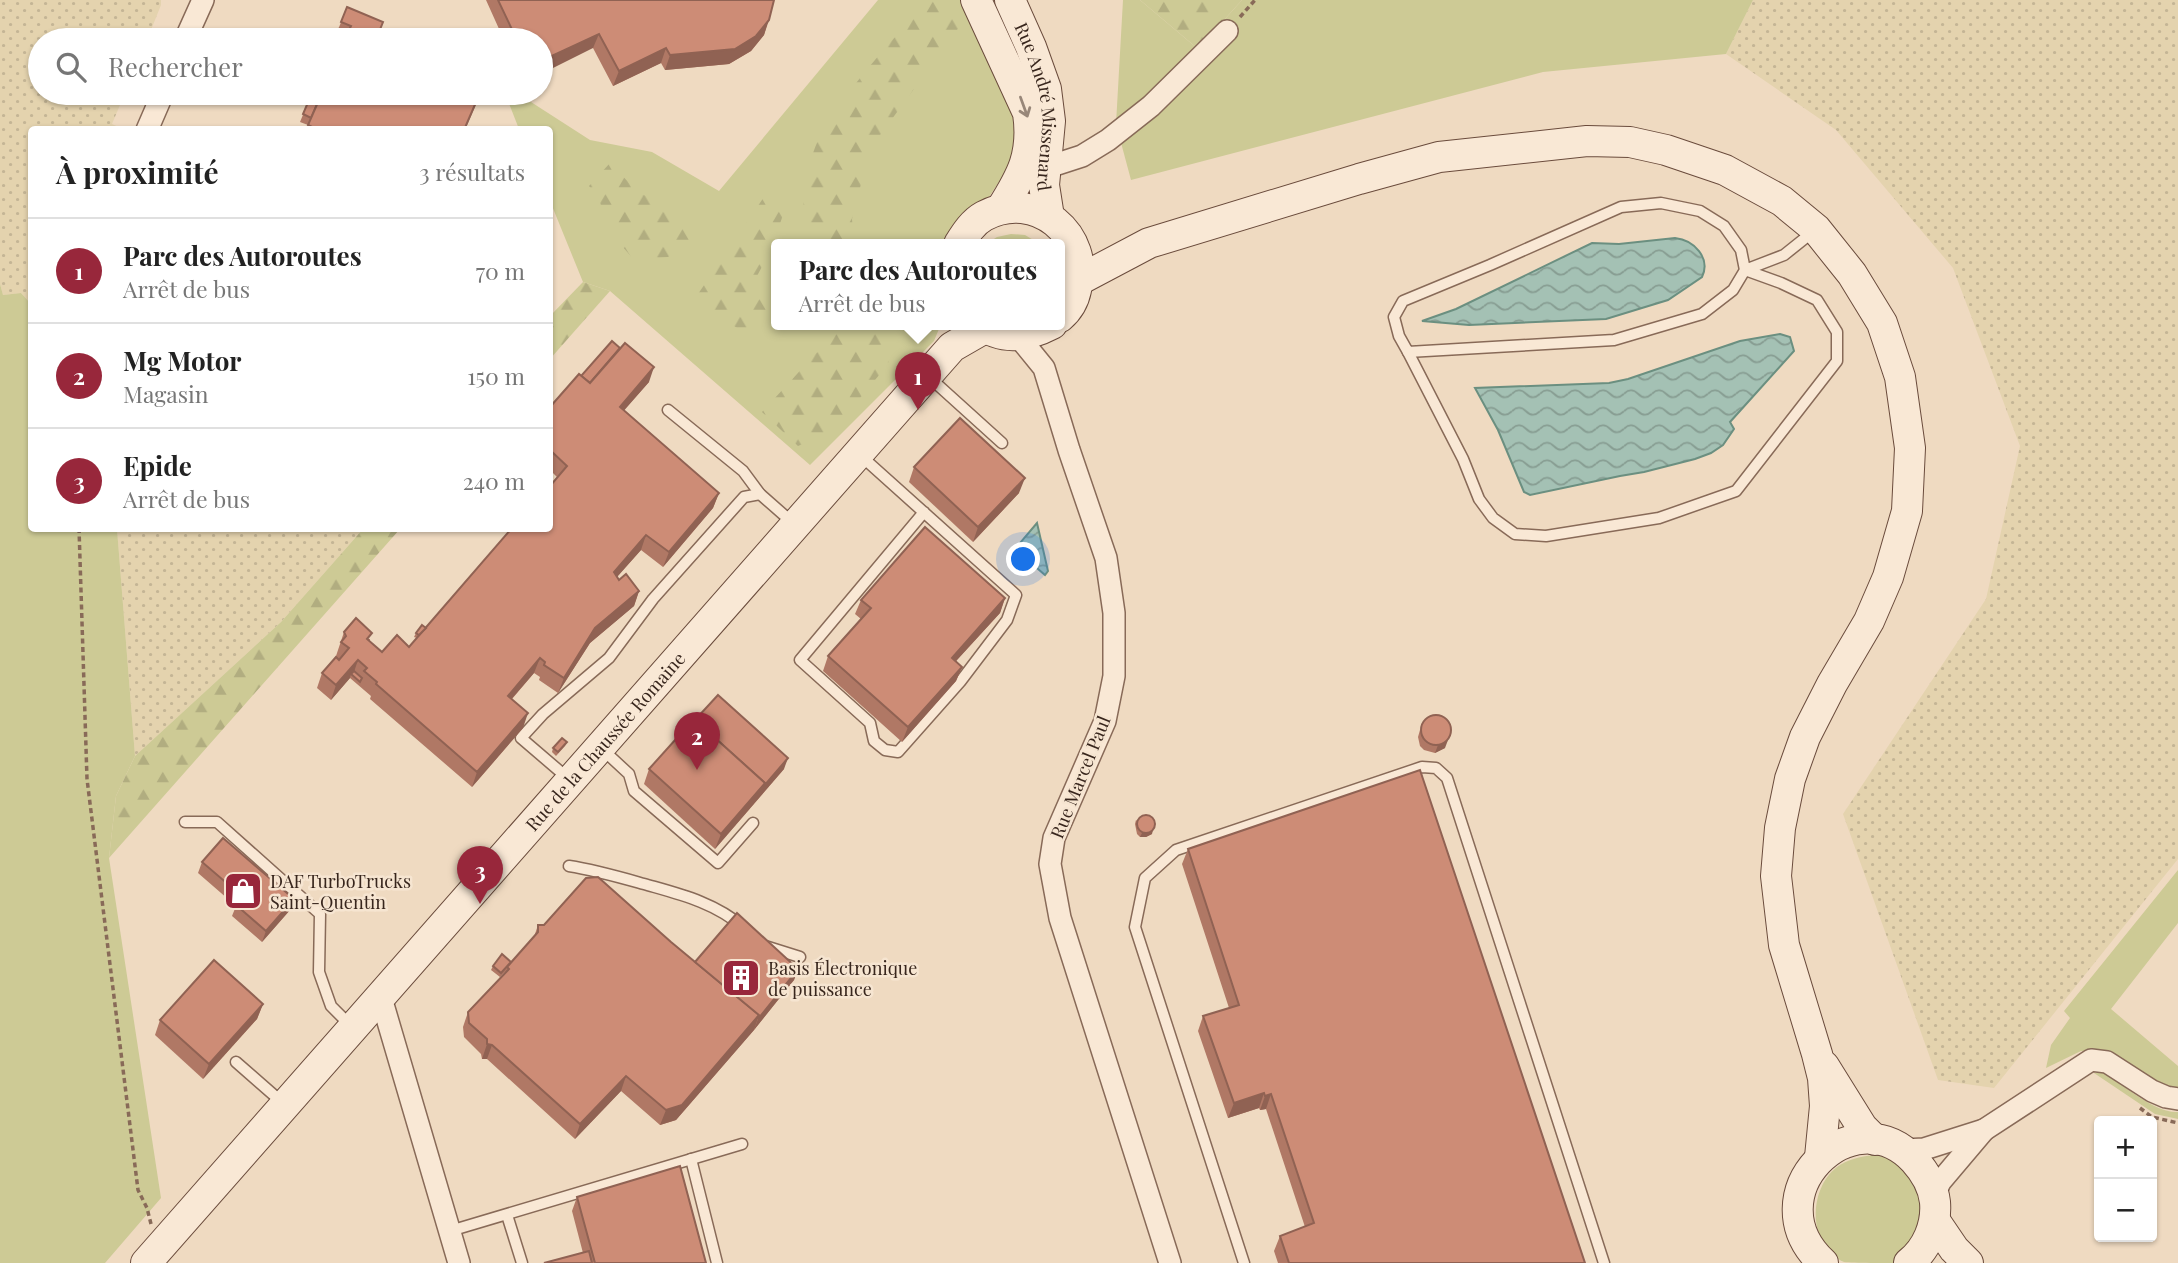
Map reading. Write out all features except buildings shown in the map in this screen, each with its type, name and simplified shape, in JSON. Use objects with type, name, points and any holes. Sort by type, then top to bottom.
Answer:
[{"type":"street","points":[[190,28],[203,0]]},
{"type":"street","name":"Rue André Missenard","points":[[976,0],[1028,113],[1031,133],[1028,159],[1018,183],[1000,209]]},
{"type":"street","name":"Rue André Missenard","points":[[1010,0],[1046,89],[1050,121],[1044,185],[1049,216]]},
{"type":"street","points":[[1045,168],[1082,156],[1108,141],[1151,106],[1227,31]]},
{"type":"street","points":[[1004,60],[1031,47]]},
{"type":"street","points":[[149,126],[158,105]]},
{"type":"street","points":[[1079,280],[1149,243],[1439,156],[1587,141],[1630,142],[1700,160],[1749,182],[1782,201],[1816,229],[1852,274],[1882,323],[1900,377],[1910,448],[1907,511],[1888,577],[1869,621],[1805,737],[1790,779],[1780,828],[1776,876],[1784,945],[1823,1077],[1825,1105],[1820,1157]]},
{"type":"street","points":[[962,239],[983,217],[1000,209],[1034,210],[1049,216],[1063,228],[1073,242],[1079,261],[1079,280],[1074,298],[1065,313]]},
{"type":"street","points":[[1073,242],[1149,243]]},
{"type":"street","points":[[992,330],[1018,336],[1041,330]]},
{"type":"street","name":"Rue Marcel Paul","points":[[1044,368],[1051,330]]},
{"type":"street","name":"Rue de la Chaussée Romaine","points":[[151,1257],[927,375],[954,335]]},
{"type":"street","name":"Rue Marcel Paul","points":[[1018,336],[1044,368],[1106,558],[1114,613],[1114,676],[1105,722],[1054,838],[1050,864],[1060,918],[1170,1263]]},
{"type":"street","points":[[378,1000],[384,1008],[460,1263]]},
{"type":"street","points":[[1817,1054],[1862,1126],[1875,1140]]},
{"type":"street","points":[[1823,1263],[1802,1237],[1797,1203],[1809,1170],[1820,1157],[1837,1146],[1856,1140],[1875,1140],[1904,1150],[1924,1149],[1984,1130],[2091,1060],[2107,1062],[2152,1091],[2178,1099]]},
{"type":"street","points":[[1909,1263],[1928,1240],[1940,1182],[1984,1130]]},
{"type":"street","points":[[1904,1150],[1925,1173],[1934,1208],[1954,1249],[1968,1263]]},
{"type":"lane","points":[[1661,203],[1700,211],[1724,226],[1741,250],[1745,271],[1781,283],[1817,300],[1837,332],[1837,361],[1735,491],[1659,518],[1546,536],[1515,534],[1493,518],[1479,499],[1463,458],[1399,336],[1394,317],[1403,301],[1620,207],[1661,203]]},
{"type":"lane","points":[[1408,352],[1614,340],[1702,314],[1732,290],[1745,271],[1784,255],[1816,229]]},
{"type":"lane","points":[[927,375],[1002,443]]},
{"type":"lane","points":[[668,410],[743,471],[761,494],[796,525]]},
{"type":"lane","points":[[858,453],[924,512],[1016,595],[1007,620],[960,682],[898,752],[885,750],[874,741],[870,723],[800,660],[924,512]]},
{"type":"lane","points":[[571,780],[522,738],[543,714],[609,658],[653,599],[744,497],[761,494]]},
{"type":"lane","points":[[600,747],[629,774],[634,791],[718,863],[753,823]]},
{"type":"lane","points":[[1244,1263],[1135,927],[1145,878],[1176,850],[1422,767],[1436,768],[1447,778],[1604,1263]]},
{"type":"lane","points":[[185,822],[217,822],[320,914],[319,972],[331,1006],[354,1028]]},
{"type":"lane","points":[[569,866],[594,870],[698,899],[731,917],[764,946],[800,957]]},
{"type":"lane","points":[[236,1062],[286,1106]]},
{"type":"lane","points":[[450,1231],[742,1144]]},
{"type":"lane","points":[[691,1159],[717,1263]]},
{"type":"lane","points":[[507,1214],[522,1263]]},
{"type":"path","points":[[79,532],[87,779],[138,1189],[147,1208],[151,1257]]},
{"type":"path","points":[[2131,1102],[2152,1117],[2178,1123]]},
{"type":"shaded area","points":[[0,0],[161,0],[152,28],[28,28],[28,105],[120,105],[112,124],[116,126],[28,126],[28,301],[21,293],[3,295],[0,284]]},
{"type":"shaded area","points":[[1753,0],[2178,0],[2178,859],[1994,1088],[1938,1080],[1843,814],[1986,599],[2020,446],[1953,268],[1836,130],[1726,54]]},
{"type":"shaded area","points":[[117,532],[360,532],[281,622],[135,756]]},
{"type":"green space","points":[[878,0],[960,0],[1012,104],[1016,156],[987,200],[952,239],[771,239],[771,330],[939,330],[934,341],[810,465],[610,291],[583,282],[553,208],[553,126],[518,126],[510,105],[536,105],[590,140],[652,152],[719,191]]},
{"type":"green space","points":[[927,0],[944,0],[960,26],[870,149],[852,219],[854,239],[805,239],[805,188],[811,159],[821,134],[857,81]]},
{"type":"green space","points":[[1123,0],[1140,0],[1198,49],[1242,0],[1753,0],[1726,54],[1543,72],[1131,180],[1116,124]]},
{"type":"green space","points":[[1140,0],[1242,0],[1198,49]]},
{"type":"green space","points":[[610,163],[636,190],[675,214],[703,237],[668,257],[635,261],[609,231],[599,199],[589,186]]},
{"type":"green space","points":[[766,194],[785,209],[775,239],[771,239],[771,250],[751,287],[771,313],[752,337],[724,320],[698,294]]},
{"type":"green space","points":[[1011,234],[1025,235],[1032,239],[994,239]]},
{"type":"green space","points":[[583,282],[610,291],[553,356],[553,313]]},
{"type":"green space","points":[[0,284],[3,295],[21,293],[28,301],[28,532],[117,532],[135,756],[116,796],[109,858],[161,1198],[105,1263],[0,1263]]},
{"type":"green space","points":[[830,330],[875,330],[889,363],[833,431],[798,446],[762,412],[832,336]]},
{"type":"green space","points":[[360,532],[397,532],[109,858],[116,796],[135,756],[281,622]]},
{"type":"green space","points":[[2178,870],[2178,923],[2111,1009],[2178,1066],[2178,1092],[2153,1083],[2113,1053],[2081,1051],[2046,1068],[2051,1045],[2070,1018],[2064,1011]]},
{"type":"green space","points":[[2104,1072],[2150,1103],[2178,1112],[2178,1119],[2155,1114],[2094,1073]]},
{"type":"green space","points":[[1873,1155],[1892,1158],[1908,1168],[1929,1219],[1898,1263],[1844,1262],[1823,1244],[1818,1231],[1817,1203],[1827,1177],[1837,1167],[1850,1160]]},
{"type":"water","points":[[1675,238],[1688,242],[1699,251],[1704,270],[1702,277],[1668,300],[1606,319],[1469,325],[1422,321],[1456,309],[1592,243],[1619,244]]},
{"type":"water","points":[[1780,334],[1790,337],[1794,351],[1730,422],[1734,429],[1723,445],[1711,453],[1644,472],[1530,495],[1524,492],[1498,430],[1475,388],[1609,383],[1740,341]]},
{"type":"water","points":[[1037,523],[1048,571],[1045,575],[1015,549]]},
{"type":"place","name":"Parc des Autoroutes","points":[[918,410]]},
{"type":"place","name":"Mg Motor","points":[[697,770]]},
{"type":"place","name":"DAF TurboTrucks Saint-Quentin","points":[[243,891]]},
{"type":"place","name":"Epide","points":[[480,904]]},
{"type":"place","name":"Basis Électronique de puissance","points":[[741,978]]}]
